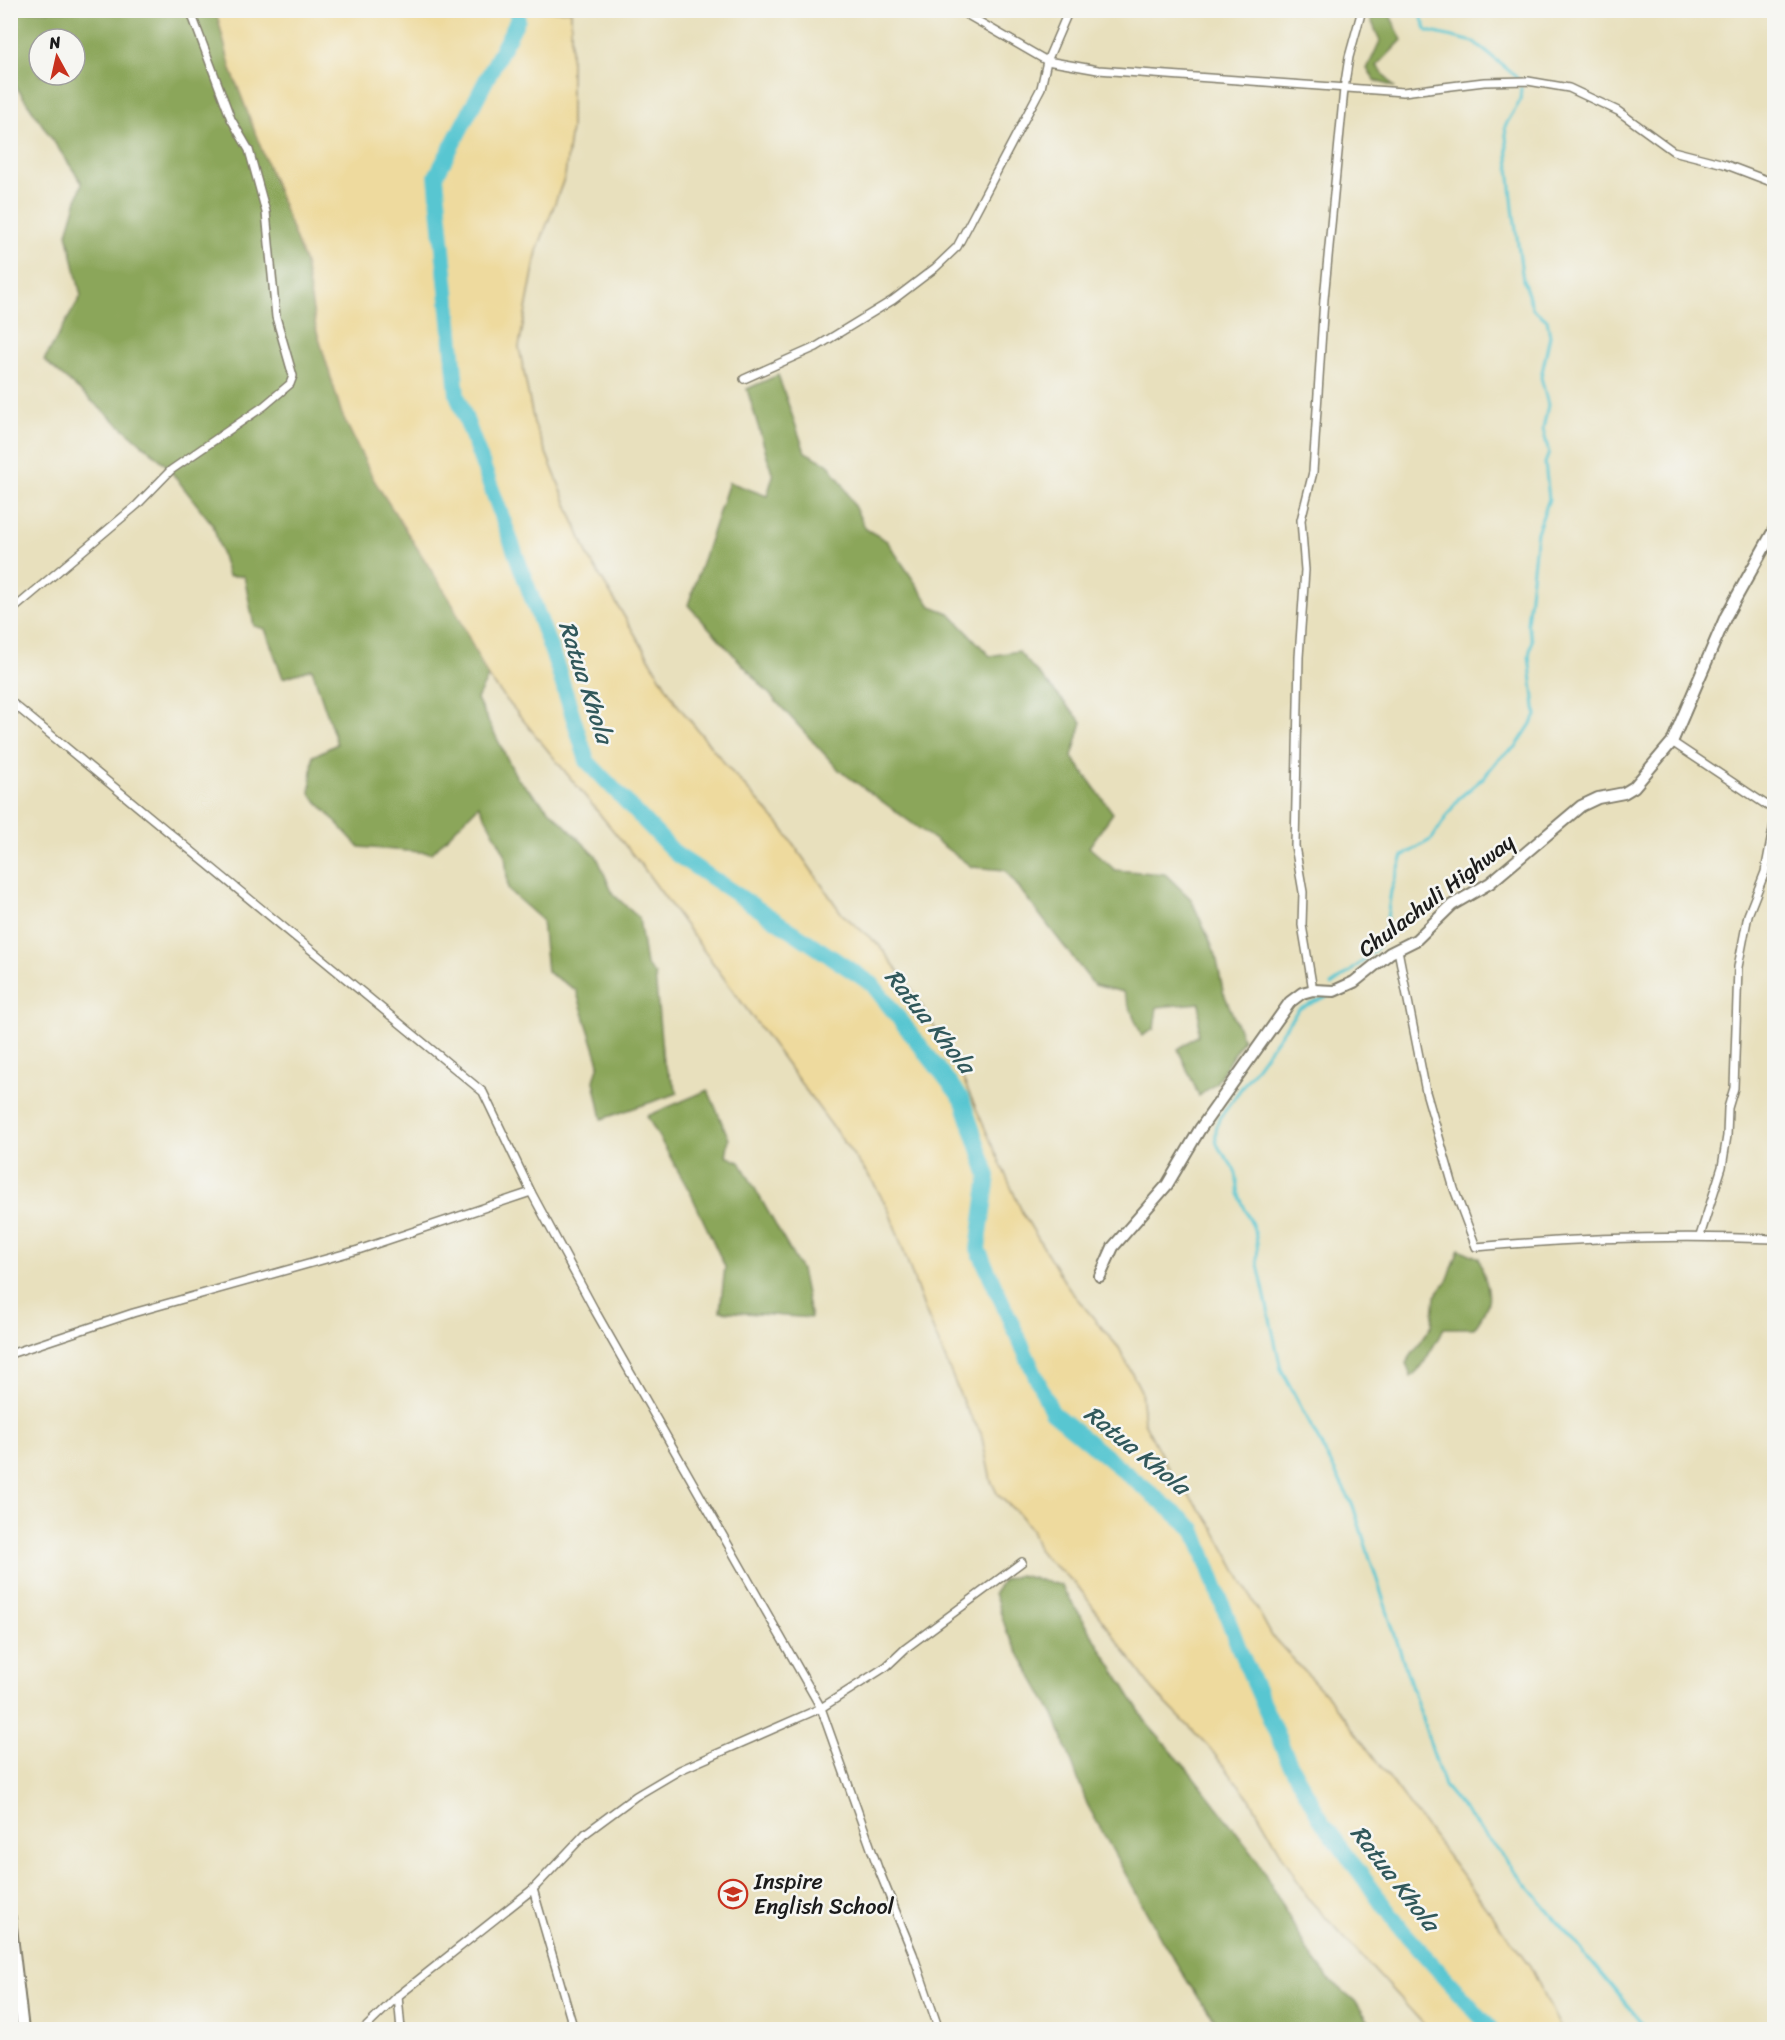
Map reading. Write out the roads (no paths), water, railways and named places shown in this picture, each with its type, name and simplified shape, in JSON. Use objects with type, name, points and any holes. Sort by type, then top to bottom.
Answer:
[{"type":"street","points":[[10,612],[137,505],[171,470],[264,406],[290,384],[294,376],[276,316],[266,212],[252,161],[227,109],[190,10]]},
{"type":"street","points":[[959,10],[1047,61],[1114,72],[1403,92],[1459,84],[1528,81],[1569,88],[1618,111],[1673,151],[1724,164],[1774,183]]},
{"type":"street","points":[[744,379],[816,347],[893,300],[935,268],[957,247],[1041,88],[1047,61],[1069,10]]},
{"type":"street","points":[[1313,990],[1311,967],[1302,925],[1303,892],[1295,846],[1299,657],[1305,570],[1301,519],[1313,472],[1324,299],[1344,89],[1348,57],[1362,10]]},
{"type":"street","name":"Chulachuli Highway","points":[[1100,1276],[1113,1247],[1167,1185],[1200,1129],[1290,1002],[1313,990],[1343,988],[1390,953],[1416,940],[1452,905],[1490,882],[1581,806],[1598,798],[1624,793],[1634,787],[1672,742],[1726,616],[1774,530]]},
{"type":"street","points":[[10,700],[483,1092],[531,1192],[598,1318],[821,1708],[939,2030]]},
{"type":"street","points":[[1672,742],[1774,810]]},
{"type":"street","points":[[1700,1236],[1722,1167],[1727,1136],[1728,1108],[1734,1088],[1738,967],[1748,915],[1765,872],[1774,824]]},
{"type":"street","points":[[1398,950],[1426,1092],[1454,1189],[1476,1247],[1583,1238],[1700,1236],[1774,1239]]},
{"type":"street","points":[[10,1354],[133,1313],[358,1250],[531,1192]]},
{"type":"street","points":[[363,2030],[398,1996],[533,1889],[586,1833],[636,1796],[680,1770],[821,1708],[887,1665],[906,1648],[1022,1562]]},
{"type":"street","points":[[533,1889],[574,2030]]},
{"type":"street","points":[[10,1918],[23,2030]]},
{"type":"street","points":[[398,1996],[401,2030]]},
{"type":"waterway","name":"Ratua Khola","points":[[516,10],[518,19],[436,176],[457,395],[557,666],[587,761],[677,855],[872,984],[962,1099],[988,1176],[978,1249],[1052,1412],[1194,1529],[1240,1651],[1289,1762],[1323,1823],[1402,1930],[1492,2030]]},
{"type":"waterway","points":[[1418,10],[1427,31],[1474,42],[1517,77]]},
{"type":"waterway","points":[[1331,985],[1378,947],[1385,932],[1391,891],[1403,856],[1432,839],[1458,799],[1484,777],[1499,758],[1516,747],[1536,716],[1529,656],[1532,640],[1527,623],[1537,532],[1549,499],[1545,463],[1549,453],[1543,429],[1548,405],[1541,377],[1550,336],[1547,320],[1533,309],[1523,280],[1513,208],[1505,126],[1520,101],[1521,88]]},
{"type":"waterway","points":[[1328,996],[1299,1009],[1219,1119],[1216,1130],[1217,1144],[1236,1174],[1239,1194],[1257,1241],[1257,1260],[1281,1369],[1353,1506],[1444,1786],[1648,2030]]},
{"type":"place","name":"Inspire English School","points":[[733,1894]]}]
